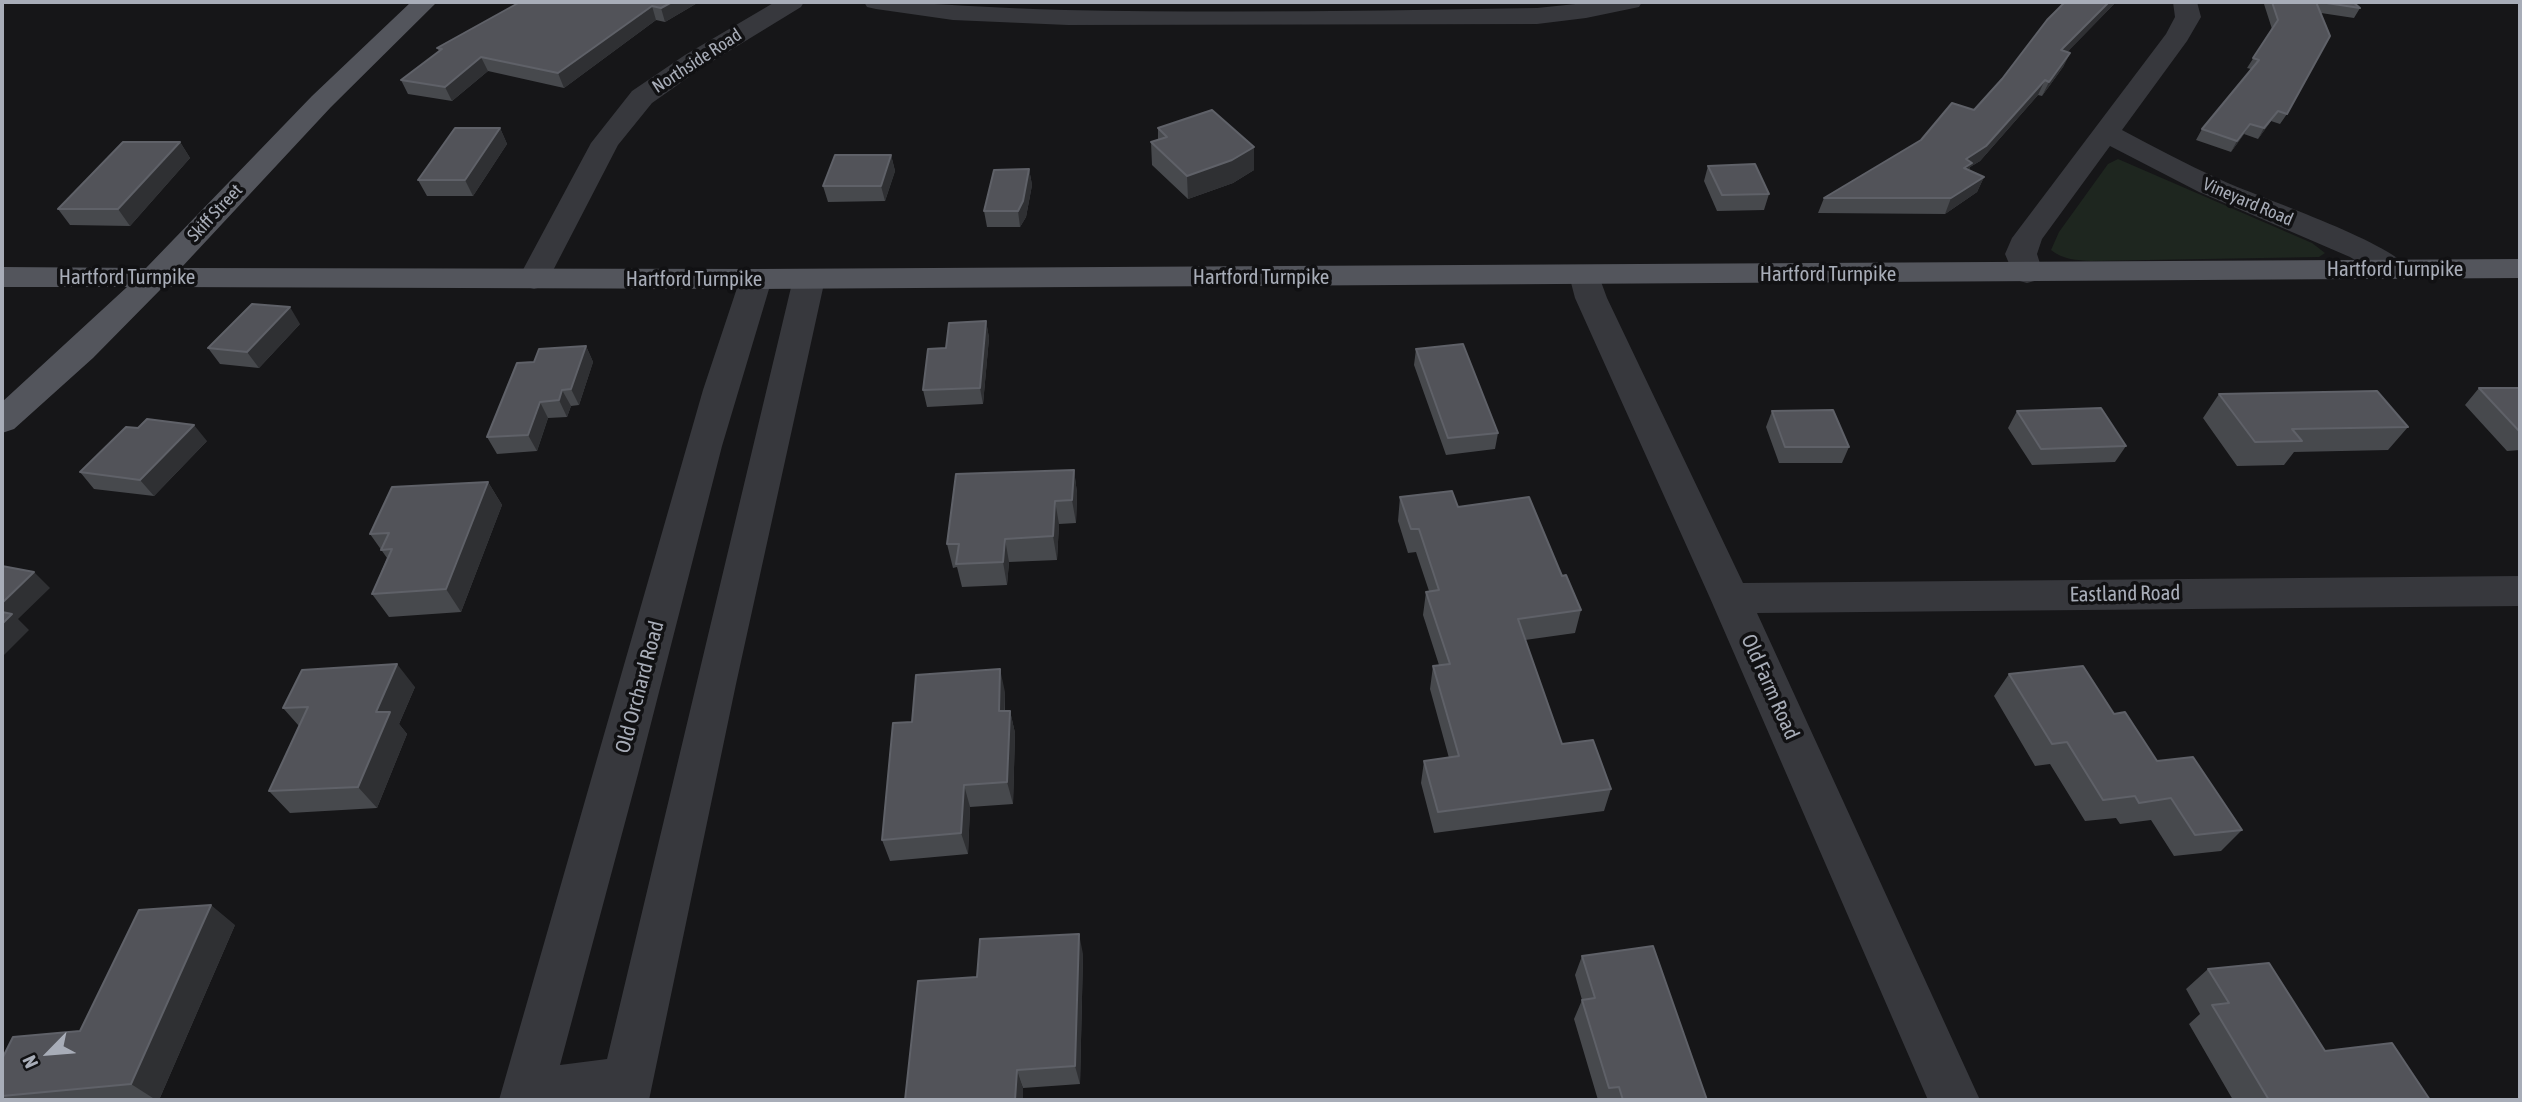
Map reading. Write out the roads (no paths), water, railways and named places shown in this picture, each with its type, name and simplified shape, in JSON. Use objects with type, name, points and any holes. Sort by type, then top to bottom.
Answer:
[{"type":"main road","name":"Skiff Street","points":[[2,421],[116,317],[281,141],[347,74],[425,2]]},
{"type":"main road","name":"Hartford Turnpike","points":[[2,277],[809,279],[2520,269]]},
{"type":"street","name":"Northside Road","points":[[534,279],[605,143],[642,97],[694,61],[792,2]]},
{"type":"street","points":[[876,2],[968,15],[1026,18],[1406,9],[1537,16],[1586,11],[1630,2]]},
{"type":"street","points":[[2027,273],[2021,254],[2027,238],[2178,36],[2188,17],[2185,2]]},
{"type":"street","name":"Vineyard Road","points":[[2104,132],[2209,186],[2361,250],[2393,269]]},
{"type":"street","name":"Old Farm Road","points":[[1585,275],[1591,298],[1730,598],[1954,1100]]},
{"type":"street","name":"Old Orchard Road","points":[[756,279],[730,355],[705,443],[525,1098],[626,1091],[715,684],[809,279]]},
{"type":"street","name":"Eastland Road","points":[[1730,598],[2520,591]]}]
